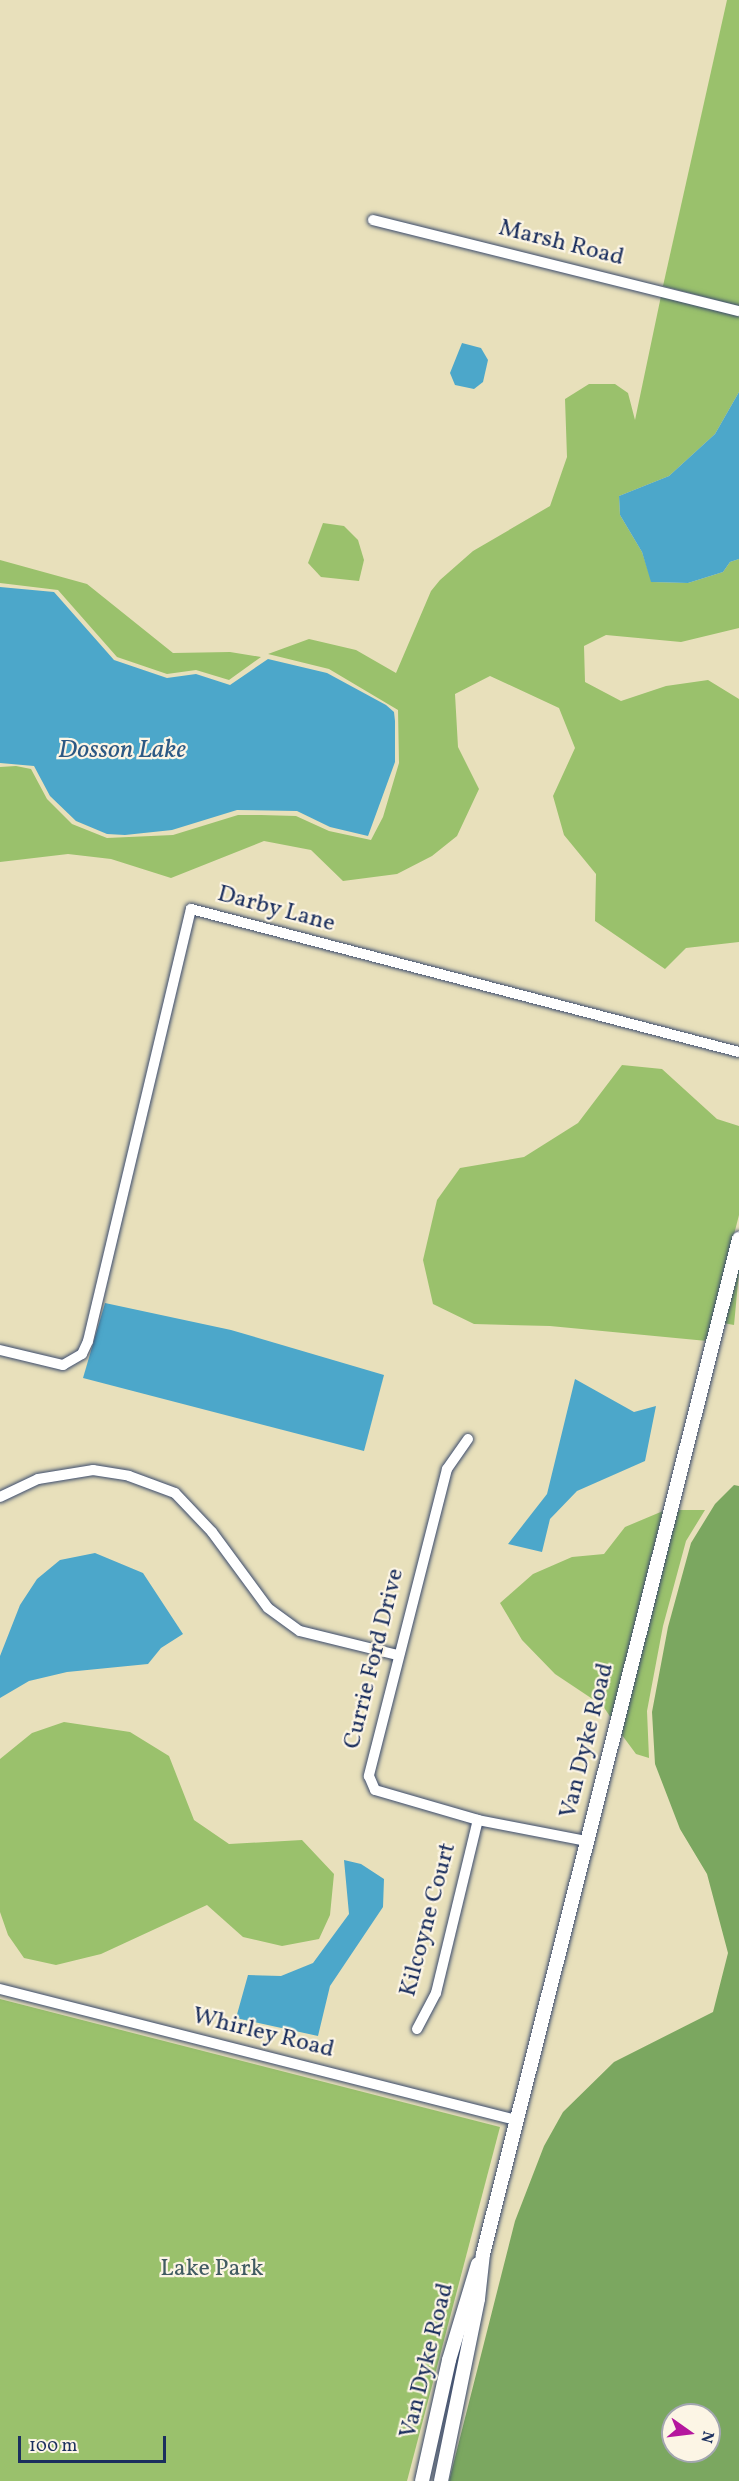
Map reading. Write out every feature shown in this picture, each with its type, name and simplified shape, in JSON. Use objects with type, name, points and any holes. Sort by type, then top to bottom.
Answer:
[{"type":"main road","name":"Van Dyke Road","points":[[422,2481],[460,2320],[483,2254],[739,1239]]},
{"type":"main road","name":"Van Dyke Road","points":[[441,2481],[478,2299],[483,2254]]},
{"type":"street","name":"Marsh Road","points":[[373,220],[739,311]]},
{"type":"street","name":"Darby Lane","points":[[0,1350],[63,1365],[82,1354],[191,909],[739,1052]]},
{"type":"street","name":"Currie Ford Drive","points":[[468,1439],[447,1469],[371,1757],[369,1776],[375,1790],[478,1820],[586,1841]]},
{"type":"street","points":[[0,1497],[38,1479],[93,1470],[129,1476],[175,1493],[212,1532],[268,1608],[300,1631],[398,1655]]},
{"type":"street","name":"Kilcoyne Court","points":[[417,2029],[436,1993],[478,1820]]},
{"type":"street","name":"Whirley Road","points":[[0,1989],[516,2120]]},
{"type":"green space","points":[[727,0],[739,0],[739,306],[663,286]]},
{"type":"green space","points":[[661,296],[739,316],[739,392],[715,434],[669,476],[619,496],[620,515],[642,552],[652,582],[688,583],[723,572],[730,562],[739,559],[739,628],[681,642],[606,635],[584,646],[585,682],[621,701],[666,686],[708,680],[739,699],[739,942],[686,948],[665,969],[595,921],[596,874],[564,835],[553,796],[575,748],[559,708],[490,676],[455,694],[458,747],[479,789],[457,836],[432,856],[397,874],[343,881],[311,850],[264,841],[171,878],[111,859],[68,854],[0,862],[0,767],[16,766],[31,769],[47,799],[72,824],[107,838],[173,835],[238,815],[261,815],[296,816],[329,831],[371,840],[383,817],[399,763],[398,710],[329,669],[268,654],[309,639],[356,650],[396,673],[431,591],[440,580],[473,551],[550,506],[567,457],[565,399],[589,384],[615,384],[628,393],[635,420]]},
{"type":"green space","points":[[323,523],[344,526],[358,540],[364,560],[359,581],[321,577],[308,563]]},
{"type":"green space","points":[[0,560],[87,584],[173,653],[230,652],[261,657],[229,680],[196,670],[167,674],[117,657],[58,590],[0,583]]},
{"type":"green space","points":[[622,1065],[662,1069],[717,1119],[739,1126],[739,1215],[707,1341],[550,1326],[474,1324],[433,1304],[423,1260],[437,1200],[460,1168],[524,1157],[578,1123]]},
{"type":"green space","points":[[739,1262],[739,1272],[734,1325],[723,1323]]},
{"type":"green space","points":[[734,1485],[739,1486],[739,2481],[449,2481],[515,2221],[544,2146],[563,2112],[614,2062],[713,2012],[728,1953],[707,1874],[680,1829],[655,1764],[652,1712],[668,1627],[691,1543],[715,1504]]},
{"type":"green space","points":[[675,1510],[705,1510],[686,1541],[663,1626],[647,1711],[649,1758],[636,1754],[619,1731]]},
{"type":"green space","points":[[663,1511],[611,1718],[603,1706],[555,1674],[522,1640],[500,1603],[533,1574],[572,1557],[604,1554],[625,1527]]},
{"type":"green space","points":[[64,1722],[130,1732],[169,1756],[194,1820],[229,1844],[302,1840],[334,1874],[330,1915],[319,1939],[282,1946],[243,1937],[207,1905],[101,1954],[56,1965],[24,1958],[8,1935],[0,1912],[0,1759],[32,1733]]},
{"type":"green space","name":"Lake Park","points":[[0,1999],[500,2127],[407,2481],[0,2481]]},
{"type":"water","points":[[462,343],[481,348],[488,360],[483,382],[474,389],[455,385],[450,373]]},
{"type":"water","points":[[739,392],[739,559],[730,562],[723,572],[688,583],[651,582],[642,552],[620,515],[619,496],[669,476],[715,434]]},
{"type":"water","name":"Dosson Lake","points":[[0,587],[54,592],[114,660],[167,678],[196,674],[230,685],[268,659],[327,673],[386,705],[394,712],[395,762],[368,836],[330,827],[297,811],[237,810],[172,830],[125,835],[107,834],[76,821],[50,796],[34,766],[0,763]]},
{"type":"water","points":[[105,1303],[231,1330],[384,1375],[364,1451],[83,1378]]},
{"type":"water","points":[[575,1379],[634,1412],[656,1406],[645,1461],[577,1491],[550,1519],[542,1552],[508,1544],[547,1494]]},
{"type":"water","points":[[95,1553],[143,1573],[183,1634],[161,1648],[148,1664],[67,1672],[29,1681],[0,1698],[0,1656],[20,1605],[37,1579],[60,1560]]},
{"type":"water","points":[[344,1860],[361,1864],[384,1879],[383,1907],[330,1986],[318,2036],[236,2018],[248,1975],[281,1976],[313,1963],[349,1914]]}]
